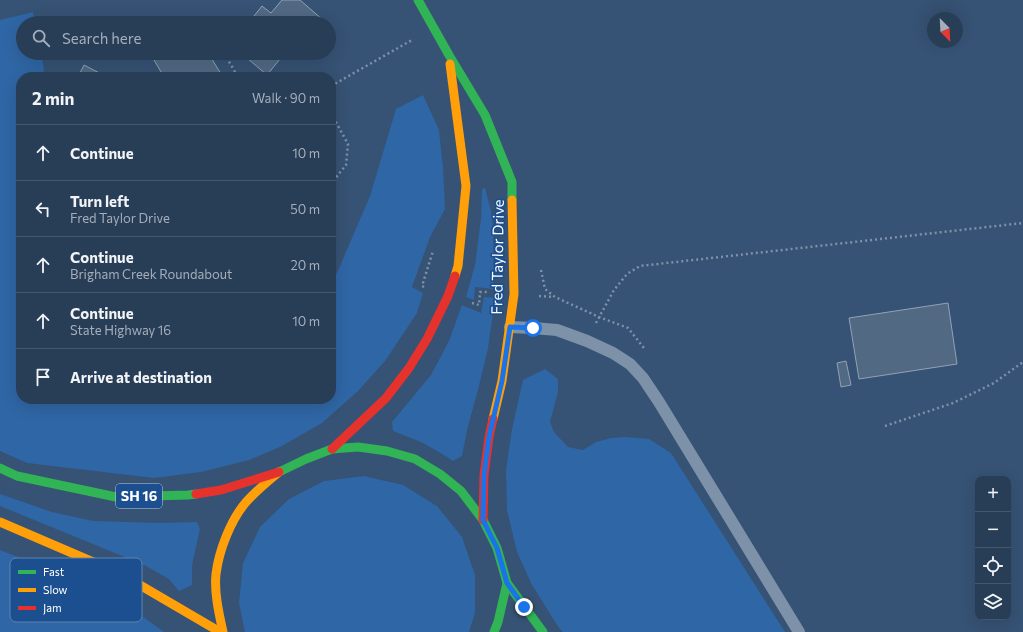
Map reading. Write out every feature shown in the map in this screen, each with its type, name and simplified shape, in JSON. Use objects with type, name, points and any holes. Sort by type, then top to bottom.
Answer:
[{"type":"main road","name":"Fred Taylor Drive","points":[[418,0],[448,55],[485,115],[512,182],[514,294],[502,381],[489,437],[484,475],[483,520]]},
{"type":"main road","name":"Fred Taylor Drive","points":[[332,449],[386,398],[409,368],[427,339],[448,296],[458,266],[466,186],[448,55]]},
{"type":"main road","name":"SH 16","points":[[0,468],[17,476],[116,497],[188,495],[221,490],[279,472],[332,449],[358,448],[387,451],[415,459],[440,474],[461,490],[483,520],[497,548],[507,583],[543,632]]},
{"type":"main road","points":[[222,632],[217,604],[216,575],[221,551],[231,525],[246,502],[279,472]]},
{"type":"main road","points":[[0,522],[83,558]]},
{"type":"main road","points":[[494,632],[498,622],[507,583]]},
{"type":"main road","points":[[142,587],[222,632]]},
{"type":"lane","points":[[510,327],[557,330],[587,341],[613,353],[630,364],[643,378],[659,402],[799,632]]},
{"type":"path","points":[[336,83],[433,27]]},
{"type":"path","points":[[228,60],[235,72]]},
{"type":"path","points":[[336,122],[348,144],[346,166],[336,178]]},
{"type":"path","points":[[587,341],[614,290],[627,274],[640,266],[1023,223]]},
{"type":"path","points":[[427,288],[422,286],[434,245]]},
{"type":"path","points":[[536,296],[555,297],[545,289],[540,265]]},
{"type":"path","points":[[467,302],[479,306],[480,292],[490,292]]},
{"type":"path","points":[[885,426],[953,403],[994,383],[1023,362]]},
{"type":"shaded area","points":[[33,12],[34,16],[16,16]]},
{"type":"shaded area","points":[[16,16],[16,60],[42,60],[44,69],[44,72],[16,72],[16,404],[336,404],[336,275],[370,196],[396,109],[423,95],[439,130],[445,209],[430,237],[412,287],[423,293],[417,313],[385,361],[358,391],[322,423],[280,447],[249,460],[201,472],[154,478],[27,463],[0,451],[0,20]]},
{"type":"shaded area","points":[[485,188],[491,211],[493,228],[494,289],[475,287],[474,300],[466,297],[475,265],[481,219],[482,189]]},
{"type":"shaded area","points":[[484,297],[495,298],[488,348],[467,430],[462,456],[453,461],[421,442],[393,431],[392,422],[431,375],[449,341],[462,305],[481,313]]},
{"type":"shaded area","points":[[545,369],[558,379],[558,392],[550,422],[554,432],[568,447],[583,450],[596,442],[611,438],[626,437],[649,439],[671,453],[785,632],[563,632],[559,628],[532,585],[517,552],[507,510],[506,470],[512,429],[523,380]]},
{"type":"shaded area","points":[[364,476],[403,485],[437,506],[462,537],[475,575],[475,613],[469,632],[245,632],[239,603],[243,563],[260,527],[289,499],[324,481]]},
{"type":"shaded area","points":[[0,494],[52,512],[93,521],[159,523],[197,522],[200,529],[192,565],[192,585],[179,591],[169,579],[142,564],[142,558],[127,558],[0,506]]},
{"type":"shaded area","points":[[0,550],[20,558],[10,558],[10,622],[142,622],[142,616],[164,632],[0,632]]},
{"type":"building","points":[[282,0],[300,0],[318,16],[254,16],[262,6],[271,13]]},
{"type":"building","points":[[154,60],[212,60],[220,72],[161,72]]},
{"type":"building","points":[[249,60],[279,60],[269,72],[263,72]]},
{"type":"building","points":[[84,65],[97,72],[80,72]]},
{"type":"building","points":[[948,303],[957,364],[859,379],[849,318]]},
{"type":"building","points":[[846,361],[851,385],[841,387],[837,363]]},
{"type":"traffic: fast","points":[[418,0],[485,115],[512,182],[512,200]]},
{"type":"traffic: fast","points":[[279,472],[332,449],[358,447],[387,451],[415,459],[440,474],[461,491],[483,520],[497,548],[507,583],[498,622],[494,632]]},
{"type":"traffic: fast","points":[[0,468],[17,476],[116,497],[196,494]]},
{"type":"traffic: fast","points":[[507,583],[543,632]]},
{"type":"traffic: slow","points":[[450,64],[466,186],[458,266],[455,276]]},
{"type":"traffic: slow","points":[[493,419],[502,381],[514,294],[512,200]]},
{"type":"traffic: slow","points":[[223,632],[217,603],[216,588],[216,574],[223,545],[241,508],[255,493],[279,472]]},
{"type":"traffic: slow","points":[[0,522],[84,558]]},
{"type":"traffic: slow","points":[[142,586],[220,632]]},
{"type":"traffic: jam","points":[[332,449],[386,398],[409,368],[427,339],[448,296],[455,276]]},
{"type":"traffic: jam","points":[[483,520],[484,475],[493,419]]},
{"type":"traffic: jam","points":[[196,494],[221,490],[279,472]]},
{"type":"route","points":[[524,607],[507,583],[497,548],[483,520],[484,475],[489,437],[502,381],[510,327],[533,328]]}]
